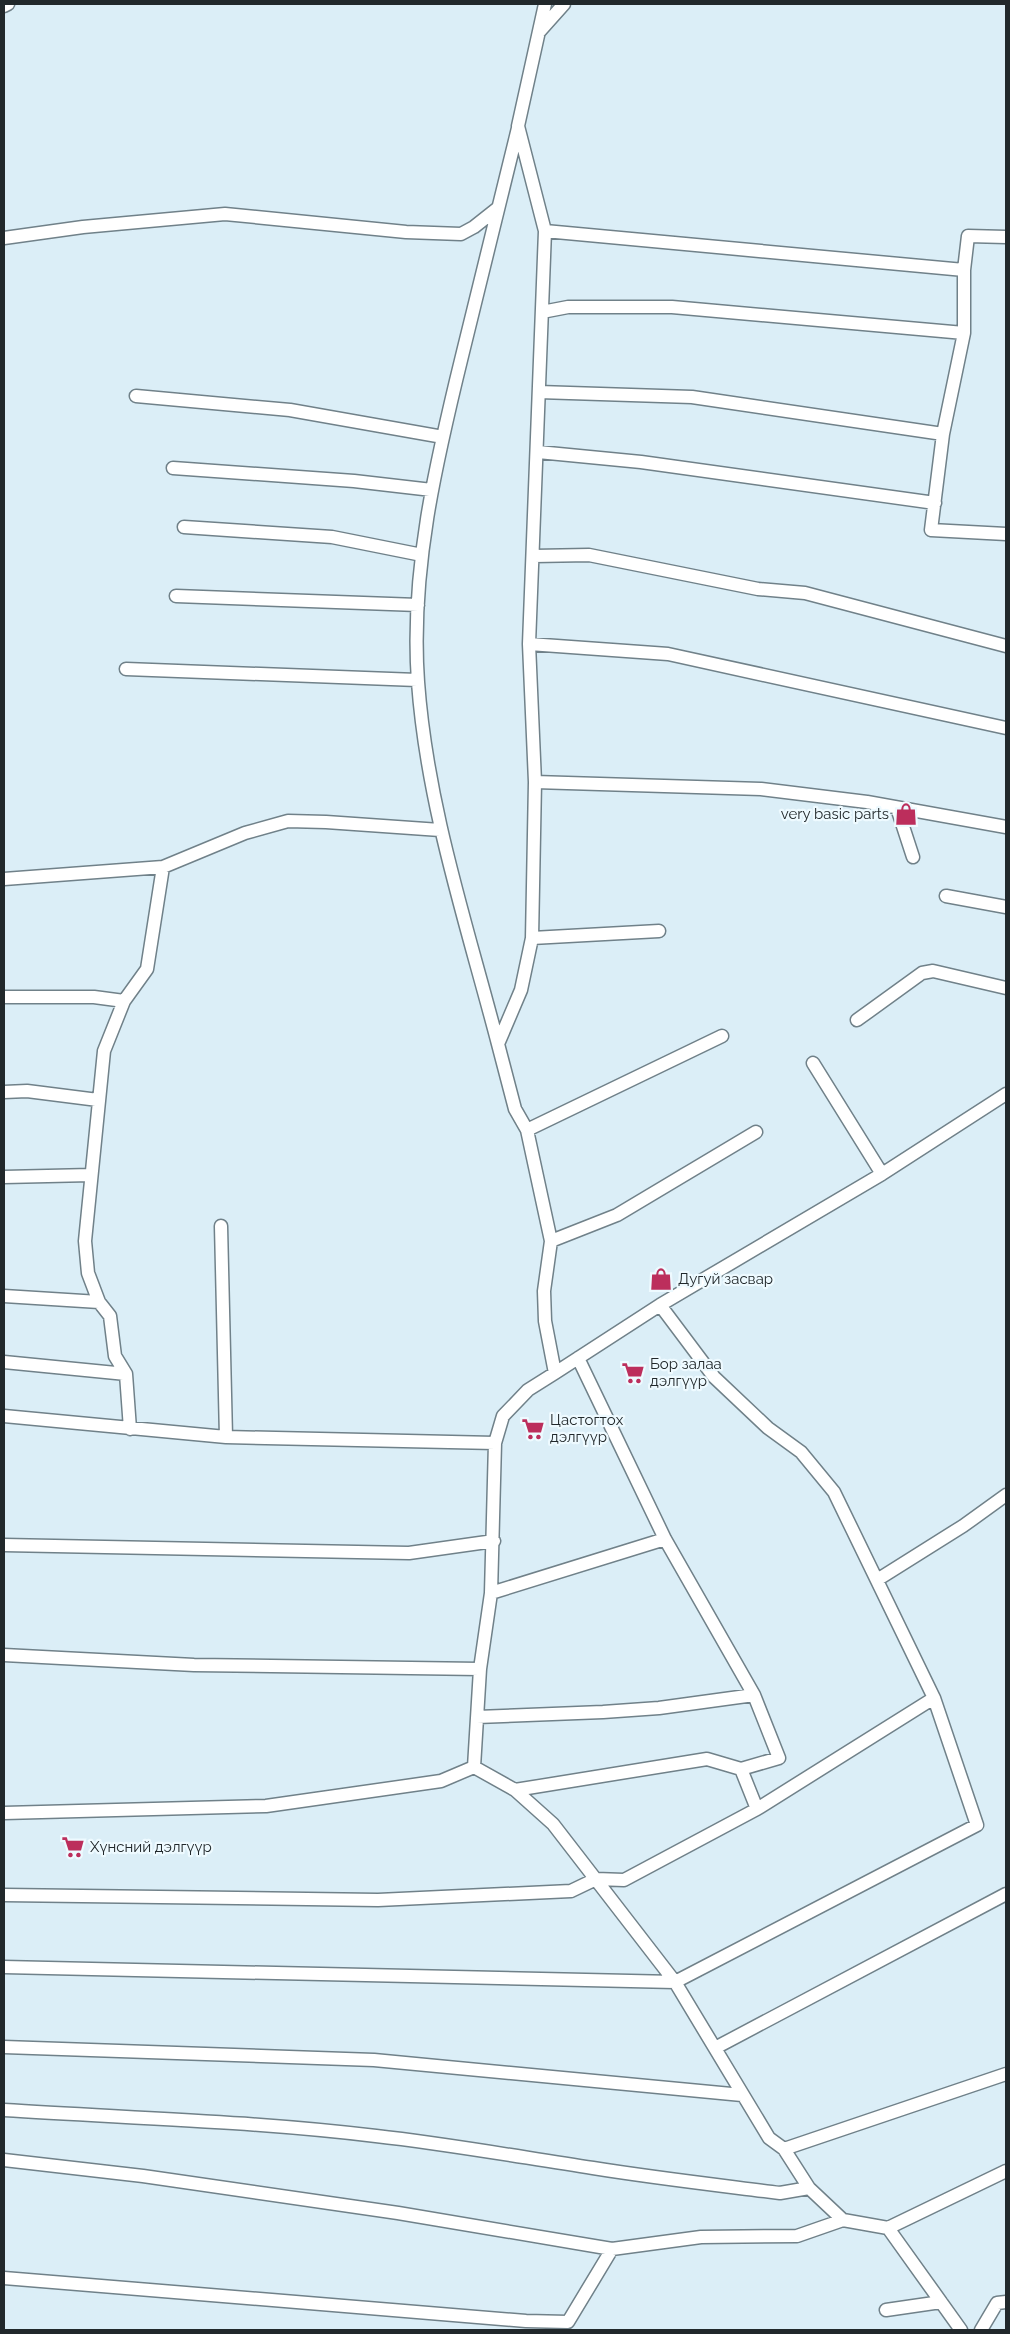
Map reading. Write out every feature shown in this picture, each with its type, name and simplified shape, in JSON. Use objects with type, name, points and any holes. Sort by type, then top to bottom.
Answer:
[{"type":"street","points":[[4,6],[8,4]]},
{"type":"street","points":[[545,4],[518,126],[443,436],[432,490],[422,555],[418,605],[418,680],[424,746],[440,830],[515,1109],[527,1130],[551,1241],[544,1291],[544,1320],[555,1372]]},
{"type":"street","points":[[539,32],[564,4]]},
{"type":"street","points":[[498,1044],[521,990],[532,938],[535,782],[529,644],[534,556],[545,231],[518,126]]},
{"type":"street","points":[[4,238],[83,226],[225,214],[406,232],[461,234],[474,228],[498,208]]},
{"type":"street","points":[[545,231],[964,270]]},
{"type":"street","points":[[1006,237],[968,236],[964,270],[964,333],[943,434],[931,530],[1006,534]]},
{"type":"street","points":[[542,312],[568,306],[672,307],[964,333]]},
{"type":"street","points":[[540,392],[692,397],[943,434]]},
{"type":"street","points":[[136,396],[290,410],[443,436]]},
{"type":"street","points":[[538,452],[641,462],[934,503]]},
{"type":"street","points":[[173,468],[354,481],[432,490]]},
{"type":"street","points":[[184,527],[332,537],[422,555]]},
{"type":"street","points":[[534,556],[589,555],[758,589],[805,593],[1006,646]]},
{"type":"street","points":[[176,596],[418,605]]},
{"type":"street","points":[[529,644],[668,654],[1006,728]]},
{"type":"street","points":[[126,669],[418,680]]},
{"type":"street","points":[[535,782],[761,789],[897,808],[1006,827]]},
{"type":"street","points":[[897,808],[913,857]]},
{"type":"street","points":[[4,879],[163,867],[245,833],[288,822],[326,822],[440,830]]},
{"type":"street","points":[[130,1429],[126,1374],[115,1356],[110,1316],[99,1302],[88,1273],[85,1241],[104,1051],[124,1001],[147,970],[163,867]]},
{"type":"street","points":[[946,896],[1006,907]]},
{"type":"street","points":[[532,938],[659,931]]},
{"type":"street","points":[[857,1020],[922,973],[932,971],[1006,988]]},
{"type":"street","points":[[4,997],[94,997],[124,1001]]},
{"type":"street","points":[[527,1130],[722,1036]]},
{"type":"street","points":[[813,1063],[882,1174]]},
{"type":"street","points":[[4,1092],[27,1091],[98,1100]]},
{"type":"street","points":[[474,1767],[480,1669],[491,1593],[494,1540],[495,1443],[504,1416],[513,1404],[528,1390],[660,1305],[882,1174],[1006,1094]]},
{"type":"street","points":[[551,1241],[617,1214],[756,1132]]},
{"type":"street","points":[[4,1177],[91,1175]]},
{"type":"street","points":[[221,1226],[226,1437]]},
{"type":"street","points":[[4,1296],[99,1302]]},
{"type":"street","points":[[4,1967],[675,1982],[977,1825],[934,1698],[834,1492],[801,1452],[768,1428],[714,1377],[660,1305]]},
{"type":"street","points":[[515,1790],[707,1759],[741,1769],[779,1758],[754,1695],[665,1539],[578,1358]]},
{"type":"street","points":[[4,1362],[126,1374]]},
{"type":"street","points":[[4,1416],[226,1437],[495,1443]]},
{"type":"street","points":[[877,1580],[963,1526],[1006,1495]]},
{"type":"street","points":[[491,1593],[665,1539]]},
{"type":"street","points":[[4,1545],[409,1553],[494,1540]]},
{"type":"street","points":[[4,1655],[194,1666],[480,1669]]},
{"type":"street","points":[[477,1717],[659,1708],[754,1695]]},
{"type":"street","points":[[4,1895],[378,1900],[571,1890],[596,1879],[624,1880],[757,1809],[934,1698]]},
{"type":"street","points":[[474,1767],[515,1790],[553,1824],[675,1982],[769,2138],[784,2149],[809,2188],[843,2220]]},
{"type":"street","points":[[4,1814],[266,1806],[441,1781],[474,1767]]},
{"type":"street","points":[[741,1769],[757,1809]]},
{"type":"street","points":[[715,2048],[1006,1894]]},
{"type":"street","points":[[4,2047],[374,2060],[742,2095]]},
{"type":"street","points":[[784,2149],[1006,2074]]},
{"type":"street","points":[[4,2110],[257,2124],[394,2138],[780,2193],[809,2188]]},
{"type":"street","points":[[4,2160],[143,2176],[388,2212],[612,2249],[701,2237],[797,2236],[843,2220],[888,2228],[1006,2171]]},
{"type":"street","points":[[888,2228],[961,2330]]},
{"type":"street","points":[[4,2278],[506,2320],[568,2322],[612,2249]]},
{"type":"street","points":[[886,2310],[941,2302]]},
{"type":"street","points":[[981,2330],[997,2303],[1006,2302]]},
{"type":"place","name":"very basic parts","points":[[906,814]]},
{"type":"place","name":"Дугуй засвар","points":[[661,1279]]},
{"type":"place","name":"Бор залаа дэлгүүр","points":[[633,1373]]},
{"type":"place","name":"Цастогтох дэлгүүр","points":[[533,1429]]},
{"type":"place","name":"Хүнсний дэлгүүр","points":[[73,1847]]}]
